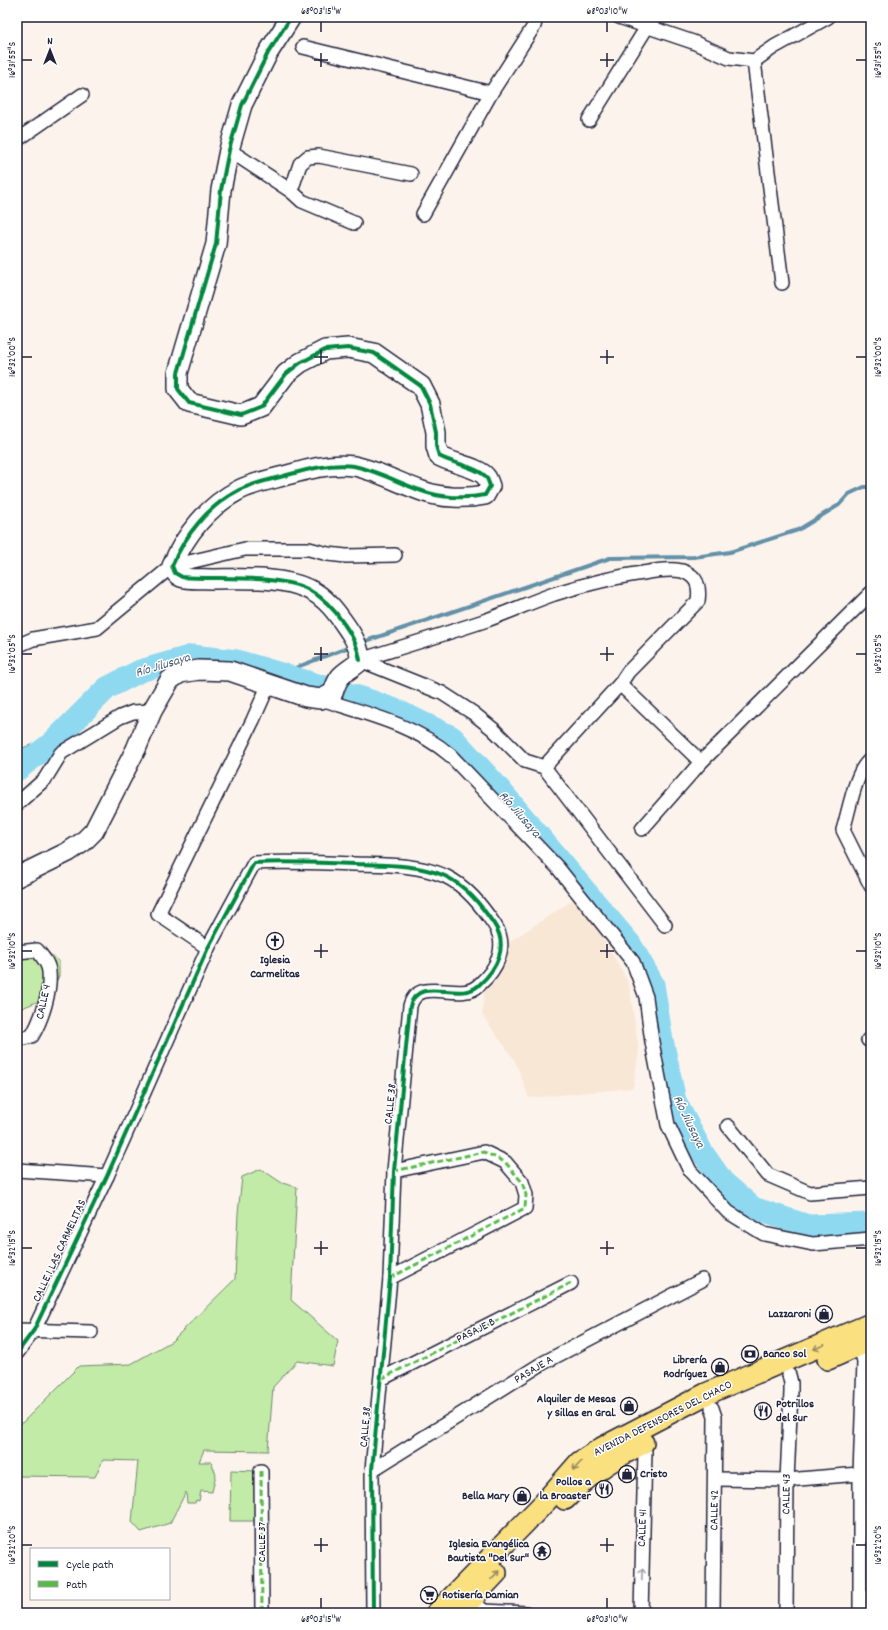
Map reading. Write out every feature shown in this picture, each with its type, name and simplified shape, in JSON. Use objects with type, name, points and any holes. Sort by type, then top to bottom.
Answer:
[{"type":"main road","name":"AVENIDA DEFENSORES DEL CHACO","points":[[437,1613],[471,1606],[579,1484],[638,1438],[709,1401],[864,1335]]},
{"type":"street","points":[[17,646],[33,639],[97,628],[172,566],[185,541],[204,516],[218,502],[240,490],[296,472],[330,465],[353,466],[376,472],[423,492],[445,496],[485,495],[490,486],[486,477],[479,472],[448,462],[439,456],[436,446],[436,432],[430,404],[422,386],[374,353],[348,348],[325,350],[300,362],[286,374],[261,407],[241,415],[188,402],[178,389],[178,373],[216,244],[221,190],[229,150],[242,105],[268,53],[291,17]]},
{"type":"street","points":[[423,214],[491,93],[534,26],[536,17]]},
{"type":"street","points":[[619,17],[648,22],[729,58],[754,61],[774,47],[828,17]]},
{"type":"street","points":[[589,120],[648,22]]},
{"type":"street","points":[[303,47],[491,93]]},
{"type":"street","points":[[754,61],[782,283]]},
{"type":"street","points":[[17,140],[82,95]]},
{"type":"street","points":[[229,150],[291,191],[302,201],[354,224]]},
{"type":"street","points":[[291,191],[300,164],[308,157],[318,156],[411,174]]},
{"type":"street","points":[[172,566],[246,549],[309,549],[328,554],[346,556],[395,555]]},
{"type":"street","points":[[17,877],[68,852],[83,842],[94,831],[136,749],[152,711],[170,680],[180,673],[199,670],[230,671],[306,697],[330,691],[341,676],[358,663],[357,649],[340,617],[326,601],[308,589],[284,582],[182,577],[174,573],[172,566]]},
{"type":"street","points":[[357,649],[487,620],[554,594],[628,575],[662,570],[681,571],[689,574],[697,581],[699,590],[698,602],[628,672],[620,684],[544,767]]},
{"type":"street","points":[[642,829],[701,762],[871,593]]},
{"type":"street","points":[[357,649],[442,693],[474,713],[525,762],[544,767],[665,925]]},
{"type":"street","points":[[208,948],[158,914],[253,720],[269,684]]},
{"type":"street","points":[[620,684],[701,762]]},
{"type":"street","points":[[330,691],[366,714],[408,730],[437,744],[450,755],[558,868],[633,962],[646,997],[652,1042],[668,1125],[690,1171],[728,1212],[764,1234],[813,1244],[871,1239]]},
{"type":"street","points":[[17,804],[45,779],[61,753],[127,714],[133,712],[152,711]]},
{"type":"street","points":[[870,756],[858,779],[844,830],[871,886]]},
{"type":"street","name":"CALLE 38","points":[[254,863],[294,862],[393,866],[432,872],[445,876],[458,884],[484,909],[499,930],[501,940],[501,952],[499,959],[478,987],[468,992],[427,991],[419,993],[412,999],[410,1006],[394,1170],[390,1278],[372,1470],[373,1613]]},
{"type":"street","name":"CALLE 1 LAS CARMELITAS","points":[[17,1353],[34,1330],[107,1176],[208,948],[254,863]]},
{"type":"street","name":"CALLE 4","points":[[17,952],[38,950],[50,972],[48,990],[40,1021],[32,1036],[17,1040]]},
{"type":"street","points":[[728,1126],[768,1175],[810,1192],[871,1188]]},
{"type":"street","points":[[390,1278],[525,1208],[526,1195],[522,1182],[505,1162],[484,1152],[394,1170]]},
{"type":"street","points":[[17,1170],[107,1176]]},
{"type":"street","name":"PASAJE A","points":[[372,1470],[543,1363],[702,1280]]},
{"type":"street","name":"PASAJE B","points":[[381,1379],[571,1283]]},
{"type":"street","points":[[17,1330],[91,1332]]},
{"type":"street","points":[[860,1613],[866,1473],[864,1335]]},
{"type":"street","name":"CALLE 43","points":[[786,1369],[791,1382],[792,1392],[787,1480],[786,1613]]},
{"type":"street","name":"CALLE 42","points":[[709,1401],[715,1416],[713,1613]]},
{"type":"street","name":"CALLE 41","points":[[638,1438],[645,1452],[641,1613]]},
{"type":"street","name":"CALLE 37","points":[[261,1471],[262,1613]]},
{"type":"street","points":[[715,1479],[787,1480],[866,1473]]},
{"type":"street","points":[[471,1606],[526,1613]]},
{"type":"shaded area","points":[[576,898],[609,948],[629,984],[639,1051],[633,1088],[529,1098],[515,1061],[482,1015],[484,992],[500,974],[509,942]]},
{"type":"green space","points":[[47,952],[59,961],[59,976],[49,997],[17,1010],[17,956]]},
{"type":"green space","points":[[261,1169],[282,1183],[297,1187],[291,1300],[338,1341],[333,1366],[297,1361],[273,1387],[268,1451],[204,1450],[199,1462],[211,1462],[216,1474],[212,1492],[201,1491],[199,1501],[196,1500],[195,1503],[187,1503],[186,1492],[170,1523],[141,1532],[132,1522],[138,1461],[103,1460],[95,1477],[17,1476],[17,1428],[79,1366],[131,1364],[172,1341],[235,1279],[238,1213],[242,1177]]},
{"type":"green space","points":[[231,1470],[258,1471],[257,1521],[230,1521]]},
{"type":"water","points":[[78,728],[23,775],[17,777],[17,750]]},
{"type":"waterway","points":[[360,643],[610,558],[694,557],[730,552],[798,530],[839,505],[849,494],[864,487],[871,487]]},
{"type":"waterway","points":[[279,674],[352,646]]},
{"type":"waterway","name":"Río Jilusaya","points":[[17,770],[53,742],[107,688],[140,671],[192,656],[237,661],[365,699],[398,711],[452,737],[495,784],[630,944],[653,984],[661,1035],[675,1101],[702,1152],[723,1182],[753,1208],[808,1226],[871,1224]]},
{"type":"marked path","points":[[390,1278],[525,1208],[526,1195],[522,1182],[505,1162],[484,1152],[394,1171]]},
{"type":"marked path","points":[[381,1379],[571,1283]]},
{"type":"marked path","points":[[261,1471],[262,1613]]},
{"type":"cycle path","points":[[291,17],[268,53],[242,105],[229,150],[221,190],[216,244],[178,373],[178,389],[189,403],[241,415],[261,407],[286,374],[300,363],[325,350],[348,348],[374,353],[421,386],[430,404],[436,432],[436,446],[439,456],[478,471],[487,478],[490,486],[485,495],[453,497],[437,495],[413,488],[372,471],[354,466],[330,466],[306,470],[251,485],[239,490],[217,504],[199,522],[191,533],[177,554],[172,566],[175,573],[182,577],[266,580],[297,585],[309,590],[333,609],[341,619],[350,632],[358,650],[360,660]]},
{"type":"cycle path","points":[[17,1353],[34,1330],[107,1176],[208,948],[254,863],[304,862],[412,867],[445,876],[460,885],[478,903],[494,924],[501,941],[501,949],[496,964],[479,985],[471,990],[461,992],[431,990],[422,992],[415,997],[410,1006],[394,1171],[390,1278],[372,1470],[373,1613]]},
{"type":"place","name":"Iglesia Carmelitas","points":[[275,941]]},
{"type":"place","name":"Lazzaroni","points":[[824,1314]]},
{"type":"place","name":"Banco Sol","points":[[750,1354]]},
{"type":"place","name":"Librería Rodríguez","points":[[720,1367]]},
{"type":"place","name":"Alquiler de Mesas y Sillas en Gral.","points":[[629,1406]]},
{"type":"place","name":"Potrillos del Sur","points":[[763,1411]]},
{"type":"place","name":"Cristo","points":[[627,1474]]},
{"type":"place","name":"Pollos a la Broaster","points":[[604,1489]]},
{"type":"place","name":"Bella Mary","points":[[522,1496]]},
{"type":"place","name":"Iglesia Evangélica Bautista \"Del Sur\"","points":[[542,1551]]},
{"type":"place","name":"Rotisería Damian","points":[[429,1595]]}]
